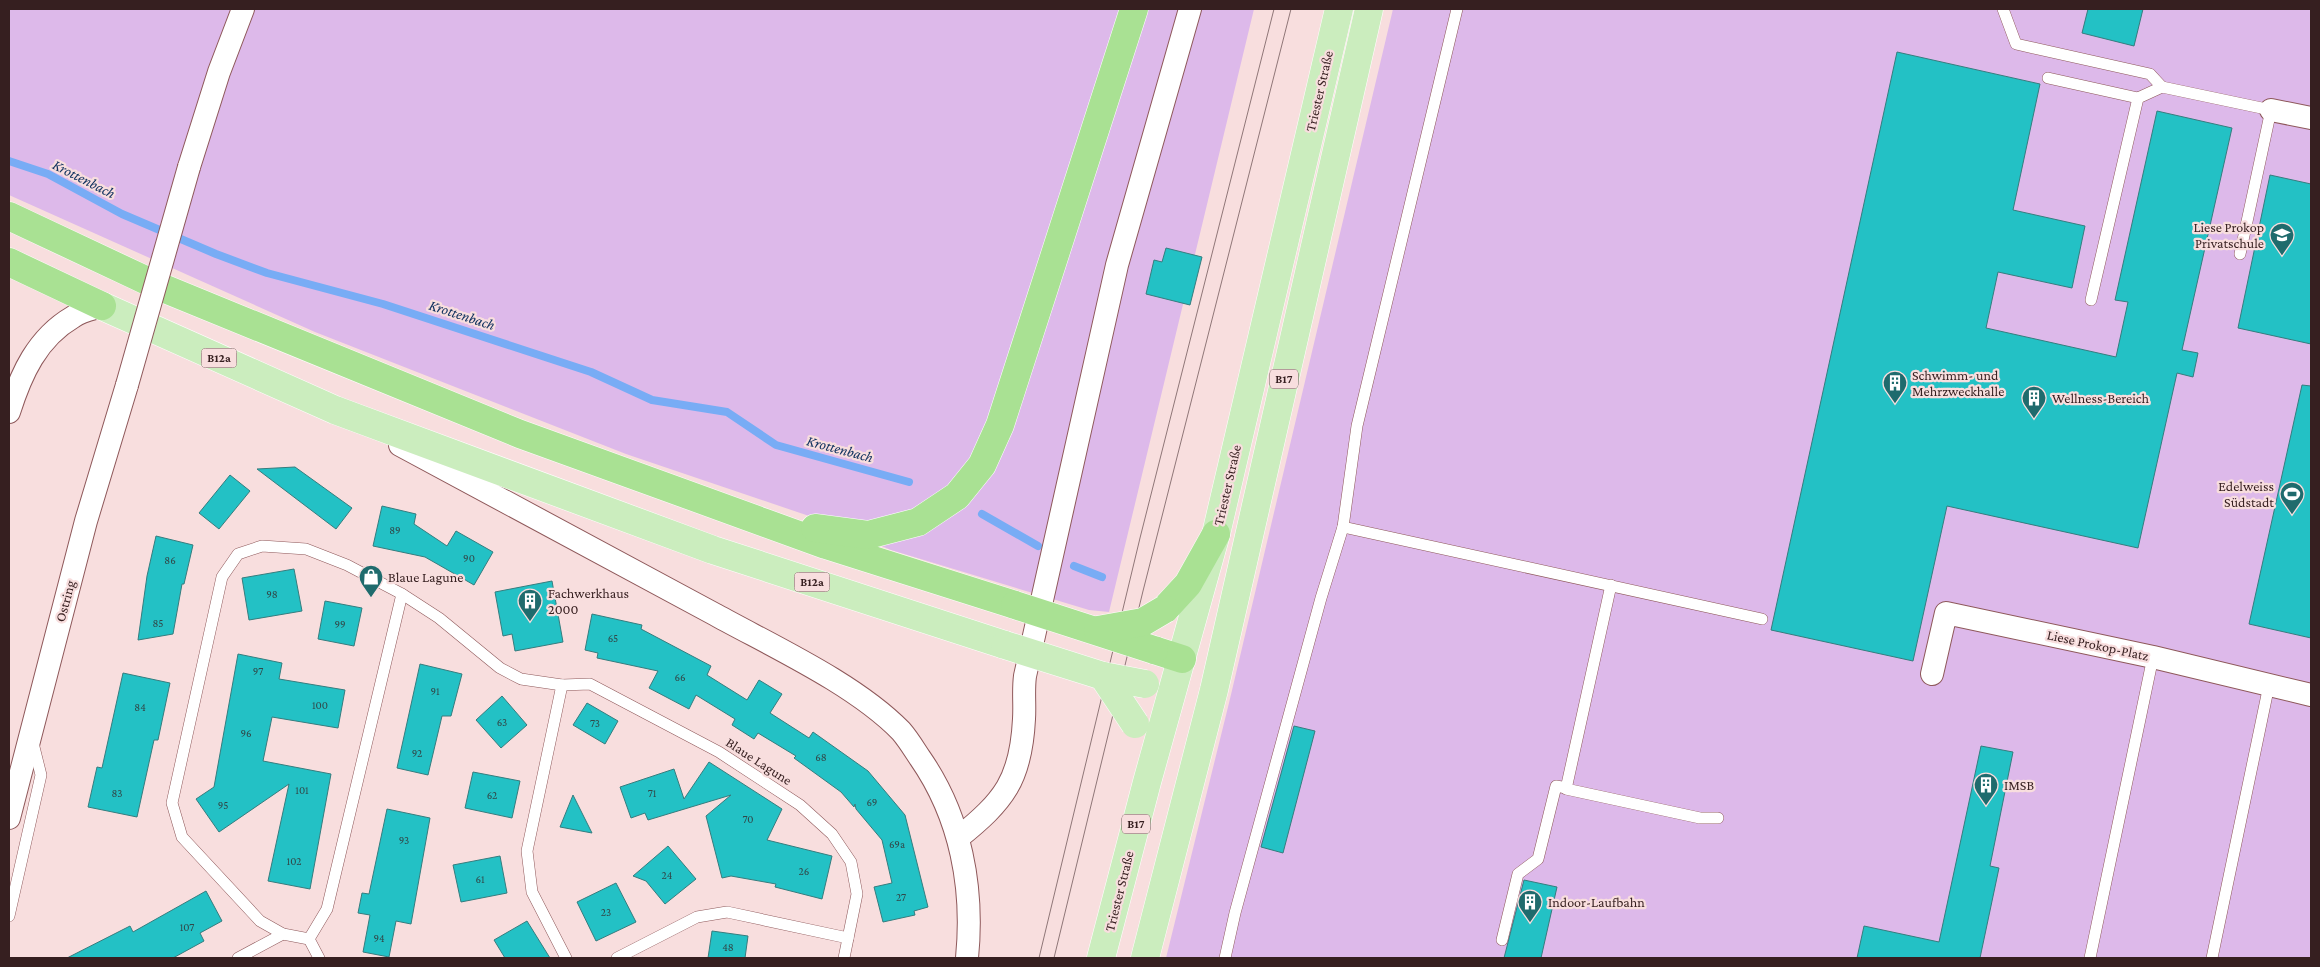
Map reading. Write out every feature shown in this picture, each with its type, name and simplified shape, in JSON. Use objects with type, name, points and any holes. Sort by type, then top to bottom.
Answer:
[{"type":"highway","points":[[724,508],[829,531],[868,535],[918,522],[957,496],[982,465],[1000,426],[1134,9]]},
{"type":"highway","points":[[9,216],[158,286],[520,434],[826,546],[1182,659]]},
{"type":"highway","points":[[9,262],[102,306]]},
{"type":"highway","points":[[1092,630],[1113,629],[1143,622],[1165,609],[1188,584],[1216,534]]},
{"type":"main road","name":"Triester Straße","points":[[1101,958],[1147,782],[1216,534],[1339,9]]},
{"type":"main road","name":"B17","points":[[1145,958],[1214,690],[1368,9]]},
{"type":"main road","name":"B12a","points":[[102,306],[335,410],[713,550],[1103,676],[1173,690]]},
{"type":"main road","points":[[1182,659],[1214,690]]},
{"type":"main road","points":[[1103,676],[1135,724],[1147,782]]},
{"type":"main road","points":[[1173,690],[1214,690]]},
{"type":"street","name":"Ostring","points":[[9,818],[88,513],[127,385],[189,166],[219,72],[243,9]]},
{"type":"street","points":[[958,838],[977,823],[1003,796],[1012,783],[1018,765],[1024,718],[1023,695],[1025,676],[1115,275],[1190,9]]},
{"type":"street","points":[[2271,110],[2311,118]]},
{"type":"street","points":[[9,412],[15,391],[29,361],[49,334],[74,316],[102,306]]},
{"type":"street","points":[[335,410],[806,664],[875,706],[902,733],[942,794],[958,838],[969,894],[970,923],[967,958]]},
{"type":"street","name":"Liese Prokop-Platz","points":[[1932,674],[1946,613],[2153,657],[2311,695]]},
{"type":"lane","points":[[1225,958],[1237,904],[1321,598],[1343,527],[1358,426],[1457,9]]},
{"type":"lane","points":[[2003,9],[2016,44],[2150,74],[2162,87],[2271,110],[2240,254]]},
{"type":"lane","points":[[2048,78],[2138,98],[2162,87]]},
{"type":"lane","points":[[2091,300],[2138,98]]},
{"type":"lane","points":[[1343,527],[1762,618]]},
{"type":"lane","name":"Blaue Lagune","points":[[309,939],[283,934],[260,921],[182,838],[172,803],[222,577],[238,554],[262,546],[306,549],[347,565],[402,594],[438,618],[500,668],[521,679],[562,685],[590,684],[719,752],[800,806],[832,834],[850,862],[857,894],[844,958]]},
{"type":"lane","points":[[1567,788],[1611,586]]},
{"type":"lane","points":[[319,958],[309,939],[327,909],[402,594]]},
{"type":"lane","points":[[2090,958],[2153,657]]},
{"type":"lane","points":[[562,685],[527,851],[532,892],[566,958]]},
{"type":"lane","points":[[2212,958],[2269,685]]},
{"type":"lane","points":[[9,916],[41,775],[31,733]]},
{"type":"lane","points":[[1502,940],[1518,874],[1538,859],[1556,786],[1700,818],[1718,818]]},
{"type":"lane","points":[[617,958],[697,917],[728,912],[848,938]]},
{"type":"lane","points":[[238,958],[283,934]]},
{"type":"shaded area","points":[[9,9],[1254,9],[1109,612],[1089,610],[891,550],[815,518],[626,454],[315,332],[9,195]]},
{"type":"shaded area","points":[[1393,9],[2311,9],[2311,958],[1166,958],[1229,703]]},
{"type":"building","points":[[2088,9],[2143,9],[2134,46],[2082,33]]},
{"type":"building","name":"Schwimm- und Mehrzweckhalle","points":[[1897,52],[2040,84],[2013,210],[2085,226],[2072,288],[1998,272],[1986,328],[2116,357],[2128,302],[2115,300],[2157,111],[2232,128],[2182,350],[2198,353],[2193,377],[2177,373],[2138,548],[1947,506],[1913,661],[1771,630]]},
{"type":"building","name":"Liese Prokop Privatschule","points":[[2270,175],[2311,184],[2311,344],[2238,328]]},
{"type":"building","points":[[1166,248],[1202,257],[1190,305],[1146,294],[1154,260],[1162,262]]},
{"type":"building","name":"Edelweiss Südstadt","points":[[2302,385],[2311,386],[2311,638],[2249,624]]},
{"type":"building","points":[[295,467],[352,508],[336,529],[257,469]]},
{"type":"building","points":[[230,475],[250,491],[219,529],[199,513]]},
{"type":"building","points":[[382,506],[416,514],[414,524],[447,546],[456,531],[493,552],[474,585],[425,557],[373,546]]},
{"type":"building","points":[[156,536],[193,545],[184,584],[182,584],[173,634],[138,640],[147,576]]},
{"type":"building","points":[[294,569],[302,611],[249,620],[242,578]]},
{"type":"building","name":"Fachwerkhaus 2000","points":[[552,581],[563,642],[515,651],[512,634],[503,636],[495,592]]},
{"type":"building","points":[[325,601],[362,608],[354,646],[318,639]]},
{"type":"building","points":[[592,614],[642,625],[641,629],[711,666],[707,675],[747,700],[759,680],[782,694],[770,713],[809,738],[813,732],[868,771],[905,815],[928,907],[914,911],[915,915],[883,922],[874,887],[892,883],[882,840],[856,809],[855,804],[854,807],[841,792],[794,758],[796,756],[758,733],[754,739],[732,725],[735,719],[696,695],[689,709],[649,688],[658,671],[597,658],[598,653],[585,650]]},
{"type":"building","points":[[238,654],[282,663],[279,679],[345,690],[338,728],[272,717],[263,761],[331,774],[310,889],[268,881],[289,784],[219,832],[196,799],[214,787]]},
{"type":"building","points":[[420,664],[462,674],[451,716],[442,716],[428,775],[397,768]]},
{"type":"building","points":[[123,673],[170,683],[158,740],[154,740],[137,817],[88,807],[97,767],[102,768]]},
{"type":"building","points":[[502,696],[527,725],[501,748],[476,720]]},
{"type":"building","points":[[587,703],[618,721],[605,744],[573,725]]},
{"type":"building","points":[[1294,726],[1315,731],[1283,853],[1261,847]]},
{"type":"building","name":"IMSB","points":[[1981,746],[2013,752],[1990,866],[1999,868],[1980,958],[1857,958],[1864,926],[1939,942]]},
{"type":"building","points":[[709,762],[782,809],[767,840],[832,856],[822,899],[775,887],[776,884],[731,876],[722,878],[706,816],[731,795],[648,820],[645,813],[631,818],[620,787],[674,769],[684,799]]},
{"type":"building","points":[[473,772],[520,781],[512,818],[465,808]]},
{"type":"building","points":[[573,795],[592,833],[560,827]]},
{"type":"building","points":[[387,809],[430,818],[411,924],[396,921],[389,957],[363,952],[370,915],[358,913],[362,893],[369,894]]},
{"type":"building","points":[[668,846],[696,879],[665,904],[646,881],[633,876]]},
{"type":"building","points":[[500,856],[507,893],[461,902],[453,865]]},
{"type":"building","name":"Indoor-Laufbahn","points":[[1524,880],[1557,887],[1541,958],[1504,958]]},
{"type":"building","points":[[616,883],[636,922],[596,941],[577,902]]},
{"type":"building","points":[[206,891],[222,921],[200,933],[204,941],[173,958],[67,958],[130,926],[133,932]]},
{"type":"building","points":[[527,921],[550,958],[505,958],[494,940]]},
{"type":"building","points":[[712,931],[748,936],[745,958],[708,958]]},
{"type":"waterway","name":"Krottenbach","points":[[9,161],[48,174],[122,214],[216,254],[267,273],[383,304],[591,372],[652,400],[727,412],[776,445],[909,482]]},
{"type":"waterway","name":"Krottenbach","points":[[982,514],[1038,546]]},
{"type":"waterway","name":"Krottenbach","points":[[1074,566],[1102,577]]},
{"type":"tram line","points":[[1039,958],[1140,538],[1274,9]]},
{"type":"tram line","points":[[1054,958],[1143,591],[1291,9]]},
{"type":"place","name":"Liese Prokop Privatschule","points":[[2282,256]]},
{"type":"place","name":"Schwimm- und Mehrzweckhalle","points":[[1895,404]]},
{"type":"place","name":"Wellness-Bereich","points":[[2034,419]]},
{"type":"place","name":"Edelweiss Südstadt","points":[[2292,515]]},
{"type":"place","name":"Blaue Lagune","points":[[371,598]]},
{"type":"place","name":"Fachwerkhaus 2000","points":[[530,622]]},
{"type":"place","name":"IMSB","points":[[1986,806]]},
{"type":"place","name":"Indoor-Laufbahn","points":[[1530,923]]}]
